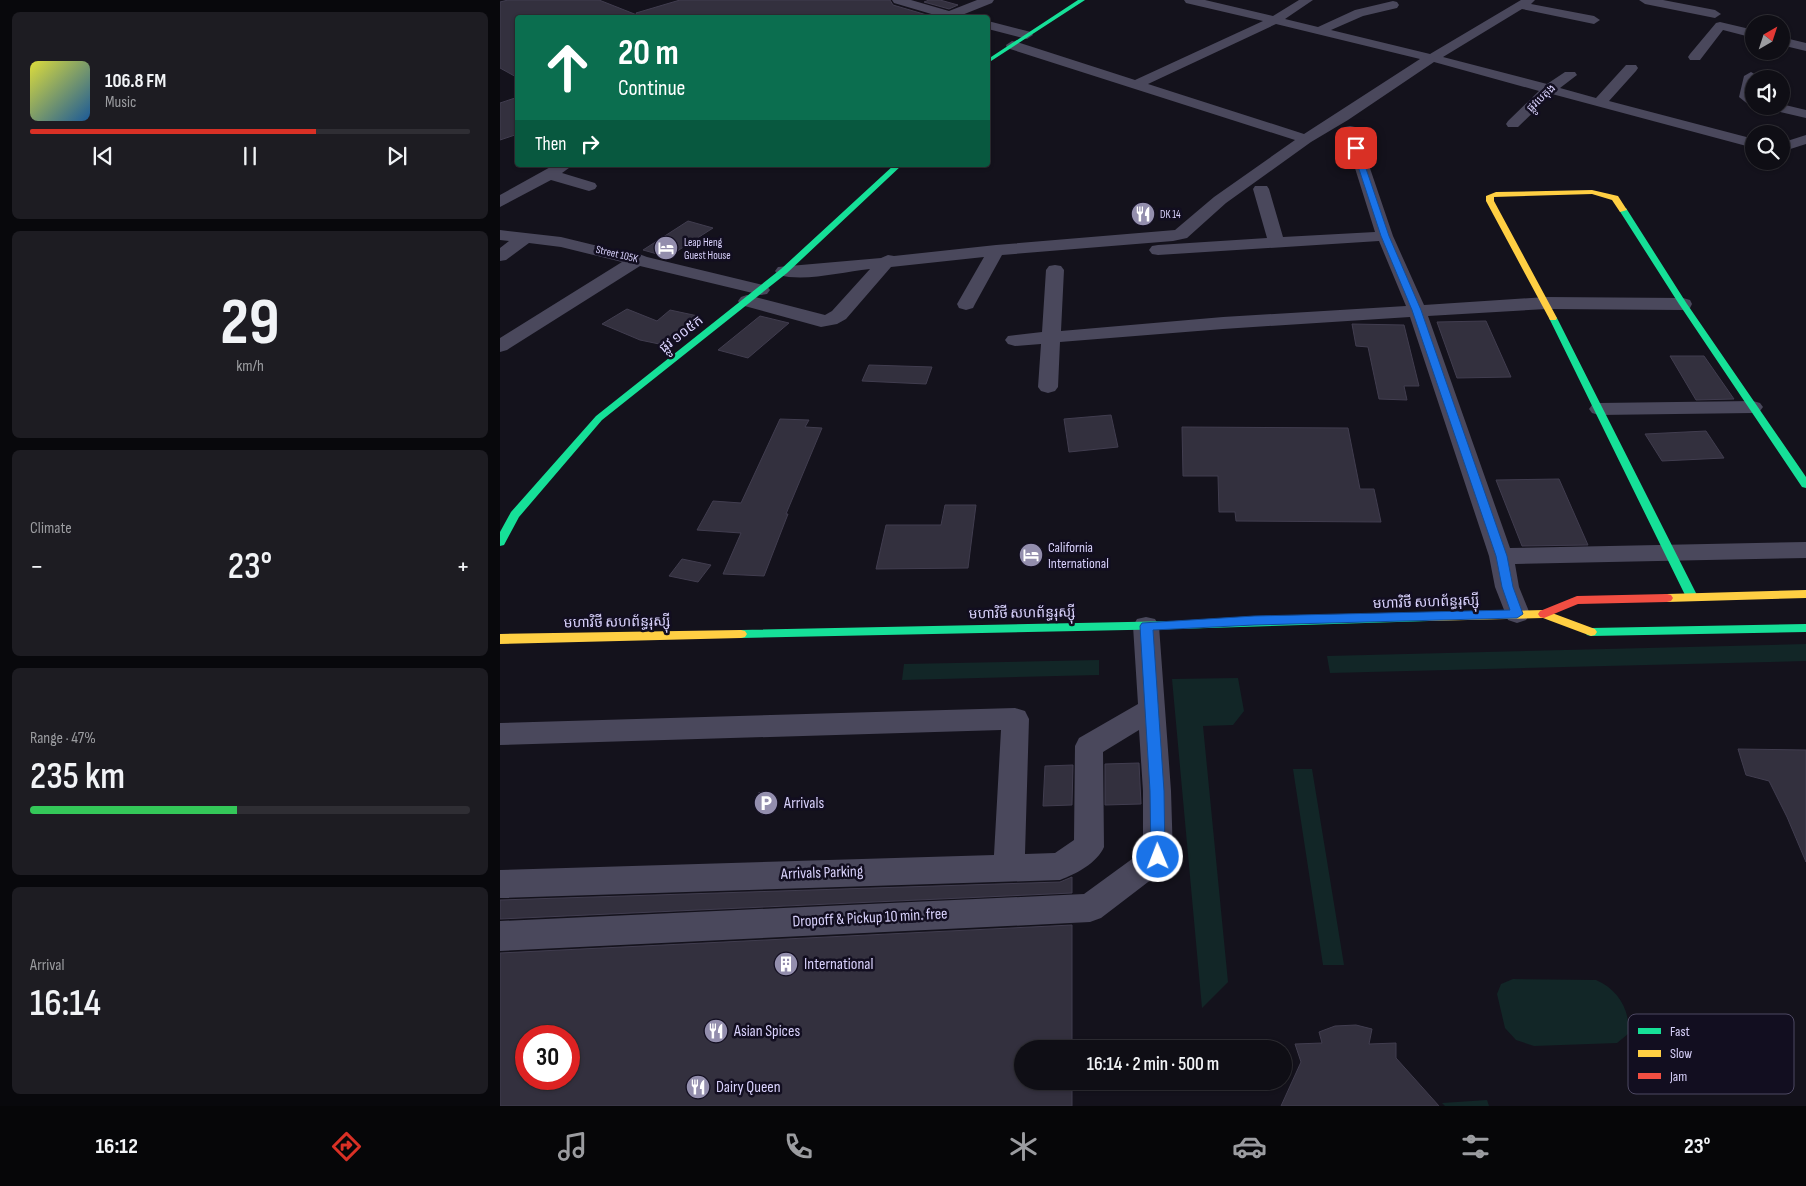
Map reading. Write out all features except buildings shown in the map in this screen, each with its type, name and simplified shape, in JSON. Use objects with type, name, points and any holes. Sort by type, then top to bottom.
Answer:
[{"type":"main road","points":[[990,60],[1082,0]]},
{"type":"main road","name":"ផ្លូវ ១០៥ក","points":[[500,542],[515,515],[599,418],[784,271],[896,167]]},
{"type":"main road","points":[[1692,597],[1546,303],[1490,201],[1490,196],[1496,194],[1592,192],[1615,198],[1683,304],[1806,485]]},
{"type":"main road","name":"មហាវិថី សហព័ន្ធរុស្ស៊ី","points":[[1544,614],[1578,600],[1806,594]]},
{"type":"main road","name":"មហាវិថី សហព័ន្ធរុស្ស៊ី","points":[[500,639],[1146,626],[1254,620],[1517,614],[1544,614],[1590,632],[1806,628]]},
{"type":"street","points":[[898,0],[951,15]]},
{"type":"street","points":[[957,15],[988,0]]},
{"type":"street","points":[[1190,0],[1432,58],[1745,142]]},
{"type":"street","points":[[1137,84],[1275,20],[1307,0]]},
{"type":"street","points":[[1645,0],[1719,16],[1745,29]]},
{"type":"street","points":[[784,271],[807,271],[888,260],[1181,234],[1220,200],[1306,139],[1343,117],[1432,58],[1526,1],[1594,20]]},
{"type":"street","points":[[1319,31],[1359,13],[1393,5]]},
{"type":"street","points":[[1695,57],[1719,16]]},
{"type":"street","points":[[990,26],[1027,35]]},
{"type":"street","points":[[1790,43],[1806,47]]},
{"type":"street","points":[[1012,45],[1306,139]]},
{"type":"street","points":[[1599,103],[1630,68]]},
{"type":"street","name":"ផ្លូវបេតុង","points":[[1513,124],[1548,89],[1570,75]]},
{"type":"street","points":[[1790,110],[1806,114]]},
{"type":"street","points":[[1350,130],[1385,236],[1417,310],[1501,556],[1517,614]]},
{"type":"street","points":[[1790,145],[1806,140]]},
{"type":"street","points":[[500,202],[561,167]]},
{"type":"street","points":[[549,174],[589,186]]},
{"type":"street","points":[[1261,189],[1276,241]]},
{"type":"street","name":"Street 105K","points":[[500,235],[560,242],[639,259],[754,296],[820,321],[830,320],[838,316],[888,260]]},
{"type":"street","points":[[1048,386],[1059,263],[1276,241],[1385,236]]},
{"type":"street","points":[[500,256],[525,238]]},
{"type":"street","points":[[966,304],[996,250]]},
{"type":"street","points":[[500,346],[639,259]]},
{"type":"street","points":[[1015,340],[1223,323],[1546,303],[1683,304]]},
{"type":"street","points":[[1598,409],[1753,407]]},
{"type":"street","points":[[1501,556],[1806,550]]},
{"type":"street","points":[[1146,626],[1152,709]]},
{"type":"street","name":"Dropoff & Pickup 10 min. free","points":[[500,936],[1090,908],[1158,857],[1157,791],[1152,709]]},
{"type":"street","name":"Arrivals Parking","points":[[500,884],[1060,866],[1089,847],[1089,746],[1152,709]]},
{"type":"street","points":[[500,734],[1015,719],[1009,867]]},
{"type":"green space","points":[[1806,644],[1806,661],[1330,673],[1327,656]]},
{"type":"green space","points":[[1099,660],[1099,675],[902,680],[904,664]]},
{"type":"green space","points":[[1238,678],[1244,711],[1233,725],[1203,726],[1228,982],[1202,1008],[1172,679]]},
{"type":"green space","points":[[1293,769],[1312,769],[1344,965],[1323,965]]},
{"type":"green space","points":[[1513,979],[1596,980],[1617,995],[1625,1009],[1628,1034],[1617,1043],[1534,1046],[1516,1040],[1505,1028],[1497,994],[1501,984]]},
{"type":"green space","points":[[1487,1100],[1489,1106],[1445,1106],[1442,1103]]},
{"type":"traffic: fast","points":[[990,60],[1082,0]]},
{"type":"traffic: fast","points":[[500,542],[515,515],[599,418],[784,271],[896,167]]},
{"type":"traffic: fast","points":[[1623,210],[1683,304],[1806,485]]},
{"type":"traffic: fast","points":[[1553,318],[1692,597]]},
{"type":"traffic: fast","points":[[741,634],[1177,625],[1429,617]]},
{"type":"traffic: fast","points":[[1591,632],[1806,628]]},
{"type":"traffic: slow","points":[[1553,318],[1490,201],[1490,196],[1496,194],[1592,192],[1615,198],[1623,210]]},
{"type":"traffic: slow","points":[[1667,598],[1806,594]]},
{"type":"traffic: slow","points":[[1429,617],[1544,614],[1591,632]]},
{"type":"traffic: slow","points":[[500,639],[741,634]]},
{"type":"traffic: jam","points":[[1544,614],[1577,600],[1667,598]]},
{"type":"place","name":"DK 14","points":[[1143,214]]},
{"type":"place","name":"Leap Heng Guest House","points":[[666,248]]},
{"type":"place","name":"California International","points":[[1031,555]]},
{"type":"place","name":"Arrivals","points":[[766,803]]},
{"type":"place","name":"International","points":[[786,964]]},
{"type":"place","name":"Asian Spices","points":[[716,1031]]},
{"type":"place","name":"Dairy Queen","points":[[698,1087]]},
{"type":"route","points":[[1158,857],[1157,791],[1146,626],[1254,620],[1373,619],[1517,614],[1501,556],[1417,310],[1385,236],[1356,148]]}]
